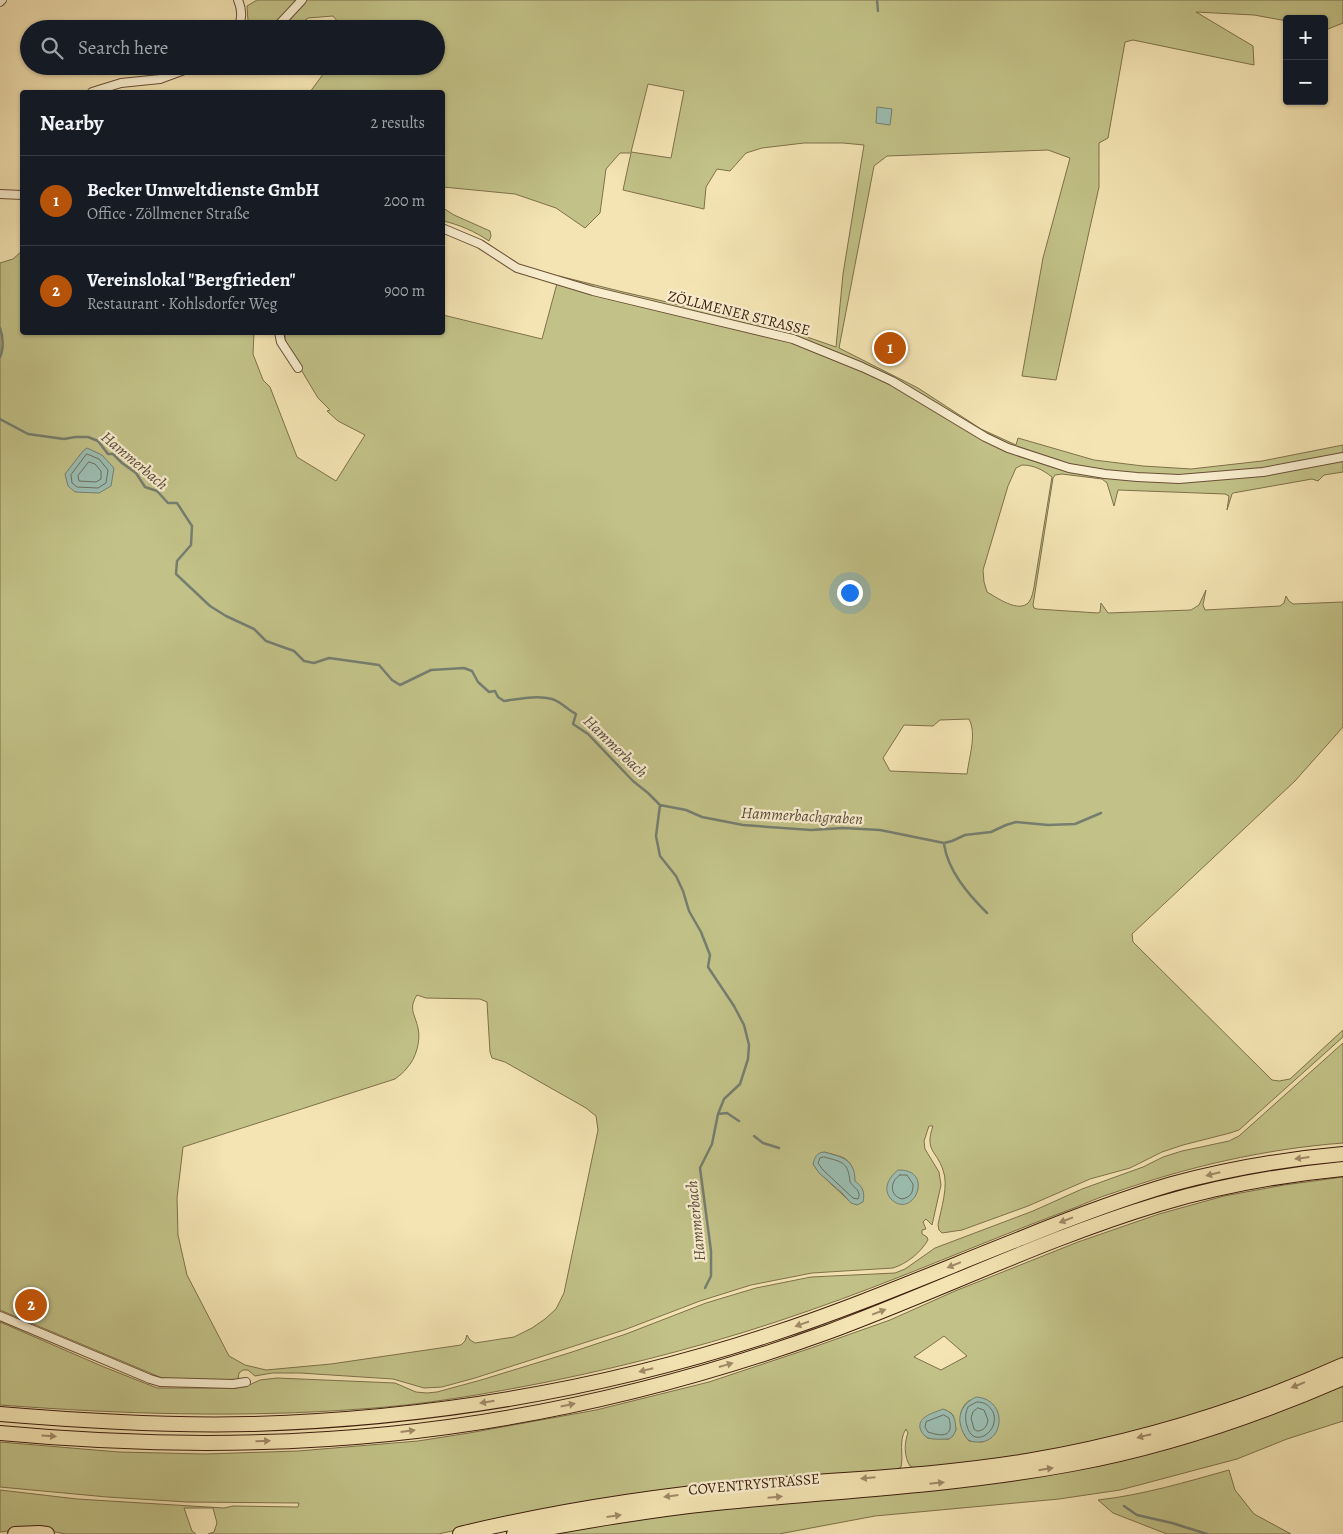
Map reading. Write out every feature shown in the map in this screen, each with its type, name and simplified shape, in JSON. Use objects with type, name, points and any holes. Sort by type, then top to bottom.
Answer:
[{"type":"highway","points":[[0,1414],[143,1423],[247,1424],[305,1422],[404,1414],[553,1391],[616,1378],[768,1335],[878,1295],[1085,1213],[1170,1185],[1260,1164],[1343,1154]]},
{"type":"highway","points":[[0,1433],[148,1442],[214,1443],[300,1440],[408,1432],[547,1410],[680,1379],[775,1350],[903,1303],[1074,1234],[1158,1205],[1202,1192],[1278,1177],[1343,1168]]},
{"type":"highway","points":[[460,1534],[498,1525],[604,1506],[673,1496],[750,1487],[934,1472],[1071,1453],[1146,1436],[1212,1417],[1278,1393],[1343,1365]]},
{"type":"highway","name":"COVENTRYSTRASSE","points":[[514,1534],[607,1517],[695,1505],[880,1489],[998,1476],[1104,1458],[1184,1437],[1264,1411],[1343,1378]]},
{"type":"highway","points":[[15,1534],[47,1534]]},
{"type":"street","points":[[238,0],[240,20]]},
{"type":"street","points":[[283,20],[302,0]]},
{"type":"street","points":[[98,90],[121,83],[160,79],[171,75]]},
{"type":"street","points":[[0,194],[20,196]]},
{"type":"street","name":"ZÖLLMENER STRASSE","points":[[445,229],[480,244],[517,268],[593,291],[793,339],[876,372],[1000,444],[1018,452],[1069,468],[1121,476],[1179,479],[1263,472],[1343,457]]},
{"type":"street","points":[[280,335],[281,342],[298,368]]},
{"type":"street","points":[[0,1316],[160,1382],[233,1384],[246,1382]]},
{"type":"green space","points":[[257,0],[1343,0],[1343,23],[1328,29],[1328,15],[1283,15],[1283,20],[1254,15],[1196,12],[1253,46],[1254,65],[1133,40],[1125,42],[1108,138],[1099,143],[1099,187],[1056,380],[1022,376],[1043,258],[1070,158],[1048,150],[887,156],[874,166],[839,348],[918,388],[981,429],[1016,445],[1018,438],[1094,460],[1191,469],[1262,461],[1343,445],[1343,472],[1324,475],[1318,481],[1312,479],[1233,493],[1227,510],[1229,496],[1225,494],[1118,490],[1114,506],[1107,483],[1102,479],[1062,474],[1055,475],[1033,605],[1037,609],[1098,613],[1100,612],[1101,603],[1108,613],[1191,610],[1199,605],[1206,590],[1203,605],[1205,610],[1280,606],[1284,603],[1286,596],[1293,604],[1343,602],[1343,727],[1295,781],[1132,934],[1133,942],[1272,1080],[1290,1079],[1343,1030],[1343,1037],[1239,1130],[1162,1152],[1130,1168],[1090,1179],[1028,1206],[962,1230],[942,1233],[939,1230],[938,1225],[945,1190],[945,1176],[932,1150],[930,1141],[933,1126],[929,1126],[924,1141],[925,1149],[939,1172],[941,1185],[932,1225],[926,1219],[923,1222],[926,1229],[922,1230],[922,1234],[928,1240],[917,1253],[904,1263],[893,1268],[812,1273],[751,1285],[700,1301],[624,1330],[442,1387],[424,1388],[393,1379],[300,1373],[272,1373],[255,1376],[248,1370],[243,1370],[239,1373],[235,1383],[162,1378],[0,1310],[0,263],[13,259],[20,253],[20,335],[254,335],[253,354],[263,380],[270,387],[297,457],[336,481],[365,435],[338,421],[327,411],[330,410],[318,398],[285,343],[285,335],[445,335],[445,315],[542,339],[559,276],[784,329],[836,347],[843,274],[864,145],[804,143],[762,148],[746,153],[730,171],[717,169],[706,187],[704,209],[623,190],[631,153],[620,153],[606,169],[600,213],[585,228],[556,208],[515,194],[445,187],[445,90],[311,90],[322,75],[445,75],[445,20],[336,20],[333,16],[308,18],[305,20],[248,20],[247,6]],"holes":[[[648,84],[684,91],[671,158],[631,152]],[[1022,465],[1042,470],[1052,477],[1033,593],[1029,602],[1019,606],[1002,601],[987,592],[983,570],[1008,486],[1016,468]],[[969,719],[972,746],[967,774],[890,771],[883,758],[904,725],[933,726],[940,720]],[[417,995],[426,998],[480,999],[487,1002],[492,1058],[505,1062],[586,1108],[596,1116],[598,1130],[564,1293],[556,1309],[545,1319],[514,1337],[475,1343],[467,1335],[461,1345],[331,1364],[266,1370],[245,1365],[229,1356],[187,1275],[178,1235],[177,1198],[183,1147],[395,1079],[410,1064],[417,1049],[419,1033],[413,1012],[413,1004]],[[824,1152],[844,1158],[852,1167],[854,1185],[851,1203],[813,1164]]]},
{"type":"green space","points":[[445,209],[490,231],[489,241],[478,234],[445,222]]},
{"type":"green space","points":[[1343,1043],[1343,1143],[1284,1150],[1226,1160],[1169,1175],[1098,1198],[842,1299],[776,1322],[679,1351],[613,1368],[524,1386],[454,1399],[384,1407],[316,1412],[180,1414],[0,1405],[0,1322],[157,1388],[236,1388],[247,1386],[260,1380],[277,1378],[395,1383],[416,1392],[427,1393],[481,1380],[569,1353],[626,1334],[706,1303],[756,1288],[811,1277],[895,1273],[905,1269],[935,1248],[1033,1211],[1082,1189],[1143,1167],[1163,1157],[1229,1141],[1239,1136]]},
{"type":"green space","points":[[1343,1177],[1343,1361],[1216,1410],[1134,1433],[1024,1457],[917,1469],[910,1466],[907,1458],[905,1445],[908,1433],[906,1429],[902,1438],[901,1467],[894,1471],[495,1522],[438,1534],[208,1534],[214,1532],[217,1523],[213,1508],[184,1508],[192,1531],[196,1534],[66,1534],[40,1529],[0,1532],[0,1490],[77,1499],[224,1508],[233,1506],[298,1507],[299,1503],[187,1502],[0,1487],[0,1442],[119,1452],[205,1454],[298,1451],[418,1441],[596,1410],[709,1382],[811,1348],[890,1320],[955,1291],[1078,1242],[1159,1214],[1224,1196]],"holes":[[[944,1336],[967,1356],[941,1370],[914,1357]],[[970,1400],[983,1442],[969,1441],[963,1431],[960,1419],[966,1404]],[[950,1412],[953,1415],[956,1430],[949,1439],[928,1438],[925,1436]]]},
{"type":"green space","points":[[1343,1383],[1343,1421],[1287,1439],[1237,1459],[1120,1490],[1059,1499],[875,1516],[779,1534],[544,1534],[695,1510],[964,1485]]},
{"type":"green space","points":[[1229,1470],[1235,1490],[1254,1514],[1291,1534],[1167,1534],[1113,1513],[1098,1500],[1148,1491]]},
{"type":"water","points":[[877,107],[892,109],[890,125],[876,123]]},
{"type":"water","points":[[87,448],[102,455],[114,468],[111,486],[99,493],[75,492],[68,486],[65,474]]},
{"type":"water","points":[[824,1152],[850,1163],[853,1168],[855,1181],[863,1190],[863,1202],[857,1205],[851,1203],[819,1173],[813,1164],[814,1159],[819,1153]]},
{"type":"water","points":[[898,1170],[910,1172],[916,1177],[917,1192],[907,1204],[899,1204],[888,1195],[887,1187],[889,1180]]},
{"type":"water","points":[[976,1397],[994,1405],[998,1412],[999,1421],[998,1429],[994,1436],[978,1442],[970,1441],[966,1438],[960,1424],[963,1408]]},
{"type":"water","points":[[943,1409],[950,1412],[954,1417],[956,1430],[953,1436],[949,1439],[928,1438],[920,1429],[921,1421],[927,1416]]},
{"type":"waterway","points":[[877,0],[878,11]]},
{"type":"waterway","points":[[0,328],[3,342],[0,357]]},
{"type":"waterway","name":"Hammerbach","points":[[0,419],[28,434],[64,439],[88,437],[98,441],[108,454],[113,454],[136,473],[145,487],[157,491],[168,503],[177,503],[192,526],[191,545],[177,561],[176,574],[210,606],[254,629],[266,641],[294,651],[304,661],[314,663],[329,658],[379,665],[392,680],[400,685],[431,670],[464,668],[472,671],[478,682],[489,692],[495,691],[498,697],[504,701],[534,697],[555,700],[576,714],[573,724],[588,734],[633,781],[660,805],[656,836],[660,856],[676,876],[689,911],[701,932],[710,955],[708,967],[734,1006],[744,1025],[749,1045],[748,1059],[740,1084],[724,1099],[718,1114],[712,1144],[700,1168],[711,1251],[711,1276],[705,1288]]},
{"type":"waterway","name":"Hammerbachgraben","points":[[660,805],[686,810],[702,817],[743,825],[811,830],[843,828],[880,830],[944,843],[965,835],[991,832],[1016,822],[1048,825],[1075,824],[1101,813]]},
{"type":"waterway","name":"Hammerbachgraben","points":[[944,844],[954,873],[966,890],[987,913]]},
{"type":"waterway","points":[[718,1114],[727,1113],[739,1121]]},
{"type":"waterway","points":[[754,1136],[763,1143],[779,1148]]},
{"type":"waterway","points":[[1124,1506],[1137,1515],[1207,1534]]},
{"type":"place","name":"Becker Umweltdienste GmbH","points":[[890,348]]},
{"type":"place","name":"Vereinslokal \"Bergfrieden\"","points":[[31,1305]]}]
